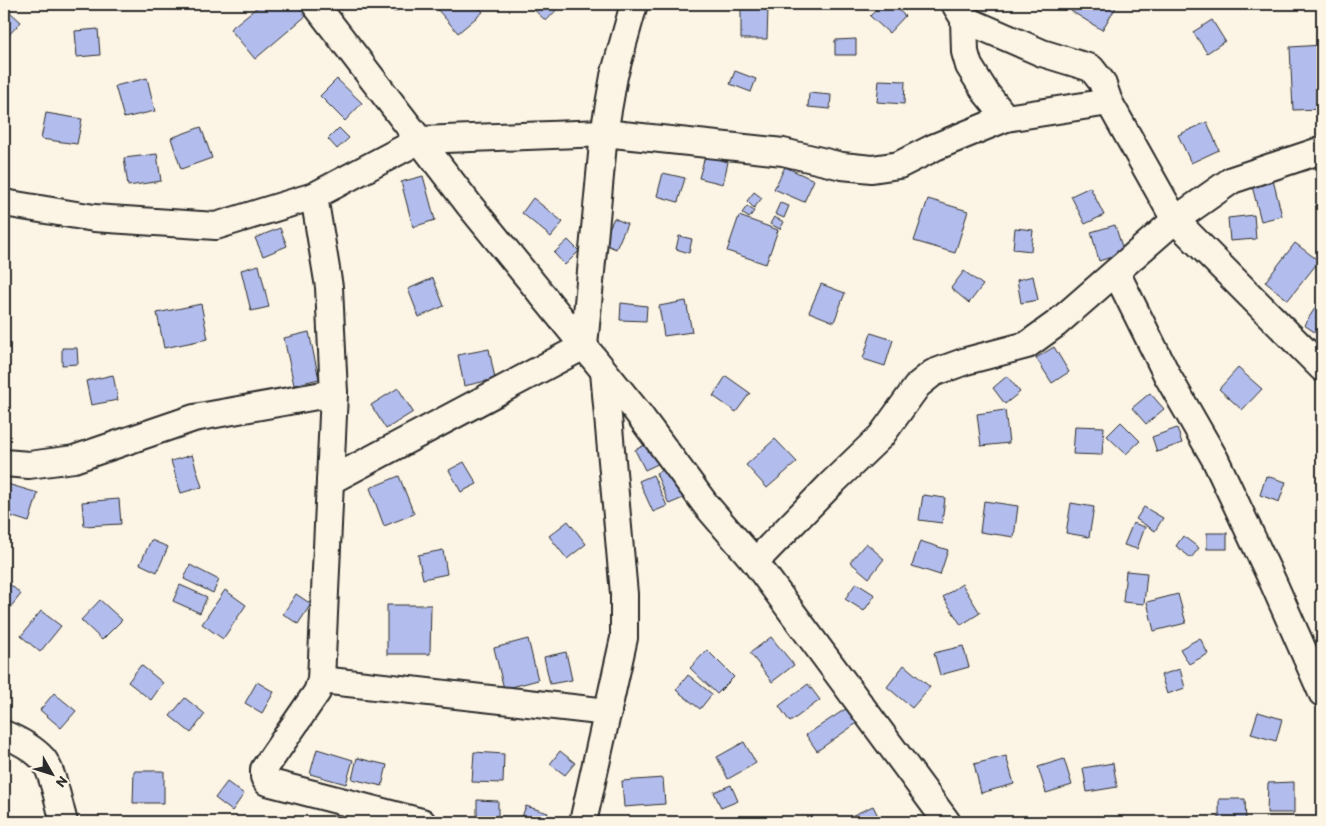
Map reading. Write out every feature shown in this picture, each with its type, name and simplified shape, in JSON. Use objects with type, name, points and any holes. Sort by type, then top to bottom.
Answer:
[{"type":"street","points":[[315,4],[470,206],[635,409],[706,505],[755,562],[947,822]]},
{"type":"street","points":[[584,346],[604,133],[614,76],[633,5]]},
{"type":"street","points":[[959,11],[969,66],[986,93],[1006,118]]},
{"type":"street","points":[[959,11],[1042,53],[1091,68],[1102,82],[1109,102],[1175,220],[1322,368]]},
{"type":"street","points":[[4,203],[94,218],[216,226],[314,196],[420,140],[604,133],[783,152],[842,166],[872,169],[899,165],[935,147],[1006,118],[1109,102]]},
{"type":"street","points":[[755,562],[831,484],[882,436],[918,385],[933,373],[966,361],[1027,345],[1056,324],[1175,220],[1232,180],[1322,150]]},
{"type":"street","points":[[314,196],[329,287],[334,393],[321,680],[317,692],[264,769],[264,777],[267,782],[422,822]]},
{"type":"street","points":[[1116,272],[1168,377],[1215,460],[1273,582],[1322,693]]},
{"type":"street","points":[[330,480],[584,346]]},
{"type":"street","points":[[583,822],[624,638],[624,594],[604,372]]},
{"type":"street","points":[[4,462],[29,465],[74,459],[194,418],[334,393]]},
{"type":"street","points":[[321,680],[608,712]]},
{"type":"street","points":[[4,734],[22,742],[44,760],[53,781],[64,822]]},
{"type":"building","points":[[261,4],[298,4],[307,15],[255,59],[230,29]]},
{"type":"building","points":[[389,4],[408,4],[394,12]]},
{"type":"building","points":[[443,4],[477,4],[483,12],[458,33],[437,9]]},
{"type":"building","points":[[528,4],[562,4],[546,21]]},
{"type":"building","points":[[882,4],[892,4],[905,16],[889,33],[870,16]]},
{"type":"building","points":[[1075,4],[1118,4],[1102,30],[1071,11]]},
{"type":"building","points":[[741,8],[768,8],[767,39],[741,39]]},
{"type":"building","points":[[10,12],[21,22],[4,40],[4,19]]},
{"type":"building","points":[[1212,20],[1225,41],[1207,53],[1193,32]]},
{"type":"building","points":[[98,29],[100,55],[77,57],[75,31]]},
{"type":"building","points":[[856,39],[856,55],[835,55],[835,40]]},
{"type":"building","points":[[1322,45],[1322,109],[1293,110],[1290,47]]},
{"type":"building","points":[[735,71],[756,79],[751,92],[730,84]]},
{"type":"building","points":[[147,78],[155,111],[124,118],[115,86]]},
{"type":"building","points":[[337,79],[362,103],[345,121],[320,96]]},
{"type":"building","points":[[879,80],[905,81],[904,104],[877,102]]},
{"type":"building","points":[[809,93],[831,95],[830,109],[808,107]]},
{"type":"building","points":[[46,113],[82,119],[77,144],[41,139]]},
{"type":"building","points":[[1207,122],[1219,150],[1191,163],[1178,135]]},
{"type":"building","points":[[201,127],[212,158],[181,169],[171,138]]},
{"type":"building","points":[[339,128],[349,138],[337,149],[328,139]]},
{"type":"building","points":[[157,154],[161,181],[128,186],[124,158]]},
{"type":"building","points":[[705,156],[728,162],[723,184],[699,178]]},
{"type":"building","points":[[785,167],[814,180],[804,202],[774,189]]},
{"type":"building","points":[[663,173],[685,178],[678,202],[657,196]]},
{"type":"building","points":[[423,176],[435,220],[413,227],[401,182]]},
{"type":"building","points":[[1273,180],[1282,216],[1261,221],[1252,186]]},
{"type":"building","points":[[1090,187],[1104,215],[1085,224],[1071,196]]},
{"type":"building","points":[[754,192],[762,198],[754,208],[747,201]]},
{"type":"building","points":[[533,198],[563,222],[551,237],[522,213]]},
{"type":"building","points":[[928,199],[968,211],[955,253],[914,241]]},
{"type":"building","points":[[780,203],[789,206],[784,218],[775,214]]},
{"type":"building","points":[[747,206],[754,211],[749,218],[742,213]]},
{"type":"building","points":[[1254,215],[1256,239],[1230,241],[1228,218]]},
{"type":"building","points":[[739,216],[778,230],[766,264],[727,251]]},
{"type":"building","points":[[774,217],[784,222],[780,229],[770,224]]},
{"type":"building","points":[[614,218],[627,224],[616,249],[602,243]]},
{"type":"building","points":[[1115,225],[1124,253],[1099,261],[1091,232]]},
{"type":"building","points":[[280,228],[287,246],[263,256],[255,238]]},
{"type":"building","points":[[1015,228],[1033,230],[1031,251],[1013,249]]},
{"type":"building","points":[[679,236],[692,239],[689,253],[676,249]]},
{"type":"building","points":[[568,240],[579,251],[565,265],[554,253]]},
{"type":"building","points":[[1295,243],[1319,261],[1288,300],[1265,282]]},
{"type":"building","points":[[259,265],[269,307],[251,311],[241,270]]},
{"type":"building","points":[[964,271],[983,285],[969,303],[951,288]]},
{"type":"building","points":[[1033,276],[1038,300],[1021,303],[1017,280]]},
{"type":"building","points":[[433,278],[444,306],[419,317],[408,289]]},
{"type":"building","points":[[4,284],[9,285],[4,308]]},
{"type":"building","points":[[821,284],[845,293],[834,322],[809,312]]},
{"type":"building","points":[[1321,299],[1322,330],[1319,335],[1304,325]]},
{"type":"building","points":[[686,301],[692,332],[664,336],[659,306]]},
{"type":"building","points":[[621,303],[647,306],[646,321],[620,320]]},
{"type":"building","points":[[201,304],[208,339],[164,348],[157,313]]},
{"type":"building","points":[[309,332],[319,379],[294,385],[284,338]]},
{"type":"building","points":[[871,333],[893,340],[885,366],[863,359]]},
{"type":"building","points":[[1054,347],[1069,372],[1052,383],[1036,358]]},
{"type":"building","points":[[62,348],[77,348],[78,364],[62,365]]},
{"type":"building","points":[[489,349],[495,379],[464,386],[458,355]]},
{"type":"building","points":[[1238,368],[1262,389],[1242,410],[1219,389]]},
{"type":"building","points":[[113,375],[118,400],[91,405],[86,381]]},
{"type":"building","points":[[726,376],[750,393],[736,412],[713,396]]},
{"type":"building","points":[[1007,376],[1020,392],[1005,404],[993,388]]},
{"type":"building","points":[[398,388],[413,412],[386,429],[371,405]]},
{"type":"building","points":[[1150,393],[1164,409],[1146,424],[1132,408]]},
{"type":"building","points":[[1005,410],[1009,443],[981,446],[977,414]]},
{"type":"building","points":[[1121,422],[1140,441],[1126,454],[1107,436]]},
{"type":"building","points":[[1075,426],[1104,427],[1102,455],[1073,454]]},
{"type":"building","points":[[1177,428],[1182,443],[1157,452],[1152,437]]},
{"type":"building","points":[[656,439],[666,460],[645,470],[635,450]]},
{"type":"building","points":[[775,439],[797,462],[767,488],[746,465]]},
{"type":"building","points":[[192,455],[202,487],[181,493],[171,461]]},
{"type":"building","points":[[464,462],[477,484],[461,492],[449,470]]},
{"type":"building","points":[[675,465],[688,496],[669,504],[656,473]]},
{"type":"building","points":[[653,475],[667,506],[653,512],[639,481]]},
{"type":"building","points":[[399,476],[414,514],[384,526],[370,488]]},
{"type":"building","points":[[1266,476],[1286,482],[1279,502],[1260,495]]},
{"type":"building","points":[[4,483],[38,493],[29,522],[4,514]]},
{"type":"building","points":[[923,495],[945,498],[942,523],[919,520]]},
{"type":"building","points":[[119,499],[121,524],[84,526],[82,502]]},
{"type":"building","points":[[984,501],[1018,506],[1014,537],[980,532]]},
{"type":"building","points":[[1071,503],[1094,507],[1089,537],[1066,533]]},
{"type":"building","points":[[1144,507],[1163,518],[1155,531],[1136,519]]},
{"type":"building","points":[[568,521],[586,544],[567,559],[549,536]]},
{"type":"building","points":[[1133,523],[1145,527],[1137,549],[1124,545]]},
{"type":"building","points":[[1207,533],[1227,533],[1227,549],[1207,549]]},
{"type":"building","points":[[1183,536],[1199,548],[1191,558],[1176,546]]},
{"type":"building","points":[[151,540],[168,547],[157,572],[140,564]]},
{"type":"building","points":[[920,541],[948,550],[940,575],[912,566]]},
{"type":"building","points":[[866,543],[884,559],[869,578],[850,562]]},
{"type":"building","points":[[443,550],[447,574],[423,579],[418,555]]},
{"type":"building","points":[[190,565],[219,580],[213,593],[184,579]]},
{"type":"building","points":[[1126,571],[1147,573],[1144,604],[1123,602]]},
{"type":"building","points":[[4,579],[21,594],[9,609],[4,605]]},
{"type":"building","points":[[856,583],[875,595],[864,611],[845,599]]},
{"type":"building","points":[[962,584],[980,613],[961,625],[943,597]]},
{"type":"building","points":[[180,585],[207,597],[200,613],[173,601]]},
{"type":"building","points":[[225,590],[246,605],[223,639],[202,624]]},
{"type":"building","points":[[296,594],[311,604],[298,624],[283,614]]},
{"type":"building","points":[[1178,594],[1186,623],[1154,631],[1147,602]]},
{"type":"building","points":[[100,600],[122,620],[102,640],[81,620]]},
{"type":"building","points":[[387,605],[431,605],[430,654],[387,654]]},
{"type":"building","points":[[41,611],[61,626],[40,652],[21,636]]},
{"type":"building","points":[[771,637],[794,665],[772,682],[750,653]]},
{"type":"building","points":[[1200,638],[1208,654],[1189,664],[1180,649]]},
{"type":"building","points":[[528,639],[538,680],[504,689],[494,648]]},
{"type":"building","points":[[963,646],[969,667],[940,675],[934,653]]},
{"type":"building","points":[[707,650],[734,677],[717,694],[690,668]]},
{"type":"building","points":[[566,652],[572,680],[550,684],[544,657]]},
{"type":"building","points":[[141,665],[163,683],[151,700],[128,682]]},
{"type":"building","points":[[904,665],[930,687],[912,708],[887,687]]},
{"type":"building","points":[[1180,669],[1185,688],[1167,694],[1161,675]]},
{"type":"building","points":[[688,675],[712,694],[700,709],[676,690]]},
{"type":"building","points":[[257,682],[274,692],[262,713],[245,703]]},
{"type":"building","points":[[808,684],[820,700],[790,722],[779,706]]},
{"type":"building","points":[[54,693],[76,711],[61,728],[40,710]]},
{"type":"building","points":[[185,698],[205,714],[191,733],[170,716]]},
{"type":"building","points":[[847,708],[857,723],[817,751],[806,735]]},
{"type":"building","points":[[1258,712],[1282,719],[1276,741],[1251,734]]},
{"type":"building","points":[[744,742],[756,763],[728,779],[717,757]]},
{"type":"building","points":[[317,749],[353,760],[346,784],[310,774]]},
{"type":"building","points":[[560,751],[575,763],[565,775],[550,764]]},
{"type":"building","points":[[474,752],[504,754],[503,783],[472,782]]},
{"type":"building","points":[[1006,756],[1014,784],[981,793],[974,764]]},
{"type":"building","points":[[357,758],[387,765],[382,786],[352,779]]},
{"type":"building","points":[[1064,759],[1072,785],[1046,793],[1038,767]]},
{"type":"building","points":[[1113,763],[1117,787],[1087,792],[1083,768]]},
{"type":"building","points":[[134,771],[164,771],[164,803],[133,803]]},
{"type":"building","points":[[663,778],[665,804],[624,807],[622,781]]},
{"type":"building","points":[[227,782],[244,794],[232,811],[215,798]]},
{"type":"building","points":[[1294,782],[1294,813],[1267,813],[1268,783]]},
{"type":"building","points":[[731,785],[738,801],[721,808],[714,792]]},
{"type":"building","points":[[1219,799],[1245,799],[1246,822],[1219,822]]},
{"type":"building","points":[[477,800],[498,801],[498,818],[477,818]]},
{"type":"building","points":[[526,806],[548,813],[545,822],[520,822]]},
{"type":"building","points":[[873,806],[881,822],[849,822],[847,818]]},
{"type":"building","points":[[1322,811],[1322,822],[1315,822]]}]
